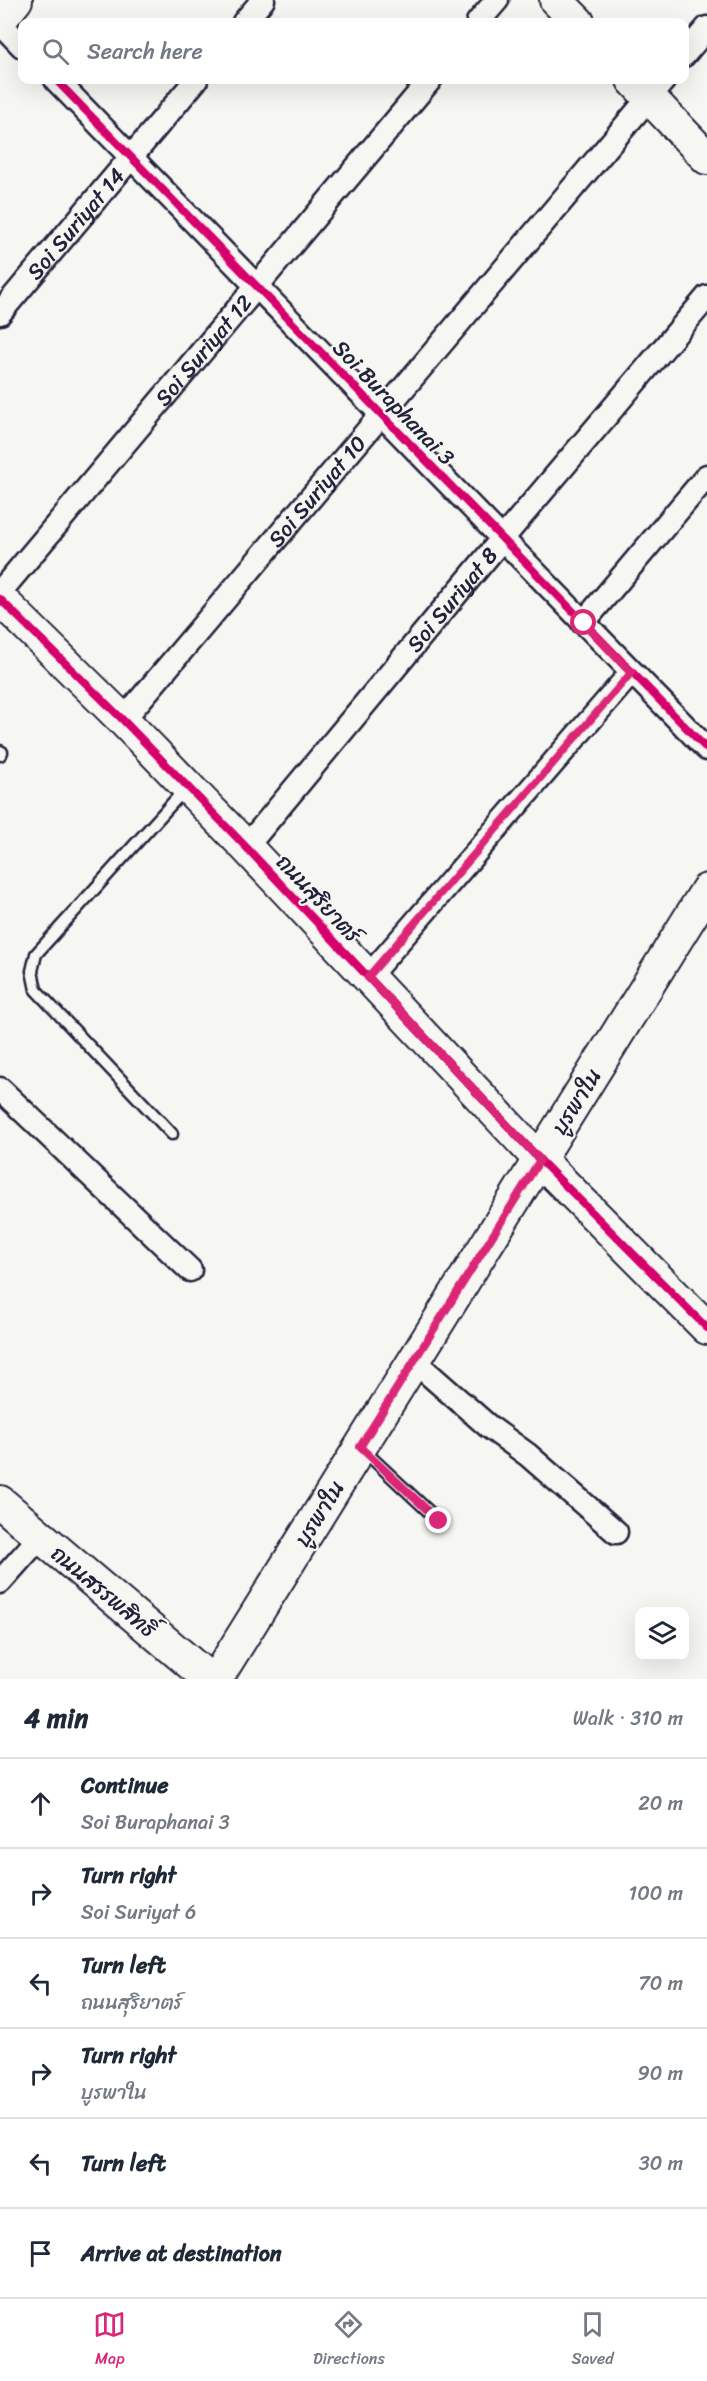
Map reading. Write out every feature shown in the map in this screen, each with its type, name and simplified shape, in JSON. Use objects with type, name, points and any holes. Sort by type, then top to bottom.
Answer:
[{"type":"main road","points":[[0,21],[16,0]]},
{"type":"main road","points":[[556,0],[574,18]]},
{"type":"main road","points":[[649,85],[707,158]]},
{"type":"main road","name":"ถนนสุริยาตร์","points":[[0,599],[123,720],[246,847],[540,1160],[707,1328]]},
{"type":"main road","name":"บูรพาใน","points":[[216,1679],[707,890]]},
{"type":"main road","name":"ถนนสรรพสิทธิ์","points":[[0,1502],[209,1679]]},
{"type":"street","points":[[247,18],[262,0]]},
{"type":"street","points":[[481,18],[497,0]]},
{"type":"street","points":[[0,21],[18,41]]},
{"type":"street","points":[[689,49],[707,28]]},
{"type":"street","name":"Soi Buraphanai 3","points":[[60,84],[707,749]]},
{"type":"street","name":"Soi Suriyat 14","points":[[0,313],[193,84]]},
{"type":"street","name":"Soi Suriyat 12","points":[[0,592],[427,84]]},
{"type":"street","name":"Soi Suriyat 10","points":[[123,720],[380,414],[649,85]]},
{"type":"street","name":"Soi Suriyat 8","points":[[246,847],[502,538],[707,297]]},
{"type":"street","points":[[584,623],[707,476]]},
{"type":"street","points":[[368,977],[631,673]]},
{"type":"street","points":[[0,1089],[190,1270]]},
{"type":"street","points":[[414,1361],[488,1426],[528,1455],[616,1532]]},
{"type":"street","points":[[0,1582],[40,1538]]},
{"type":"lane","points":[[172,1134],[36,990],[32,971],[36,954],[186,786]]},
{"type":"lane","points":[[360,1447],[439,1521]]},
{"type":"cycle path","points":[[60,84],[707,749]]},
{"type":"cycle path","points":[[0,599],[123,720],[246,847],[540,1160],[707,1328]]},
{"type":"route","points":[[439,1521],[360,1447],[540,1160],[368,977],[631,673],[584,623]]}]
